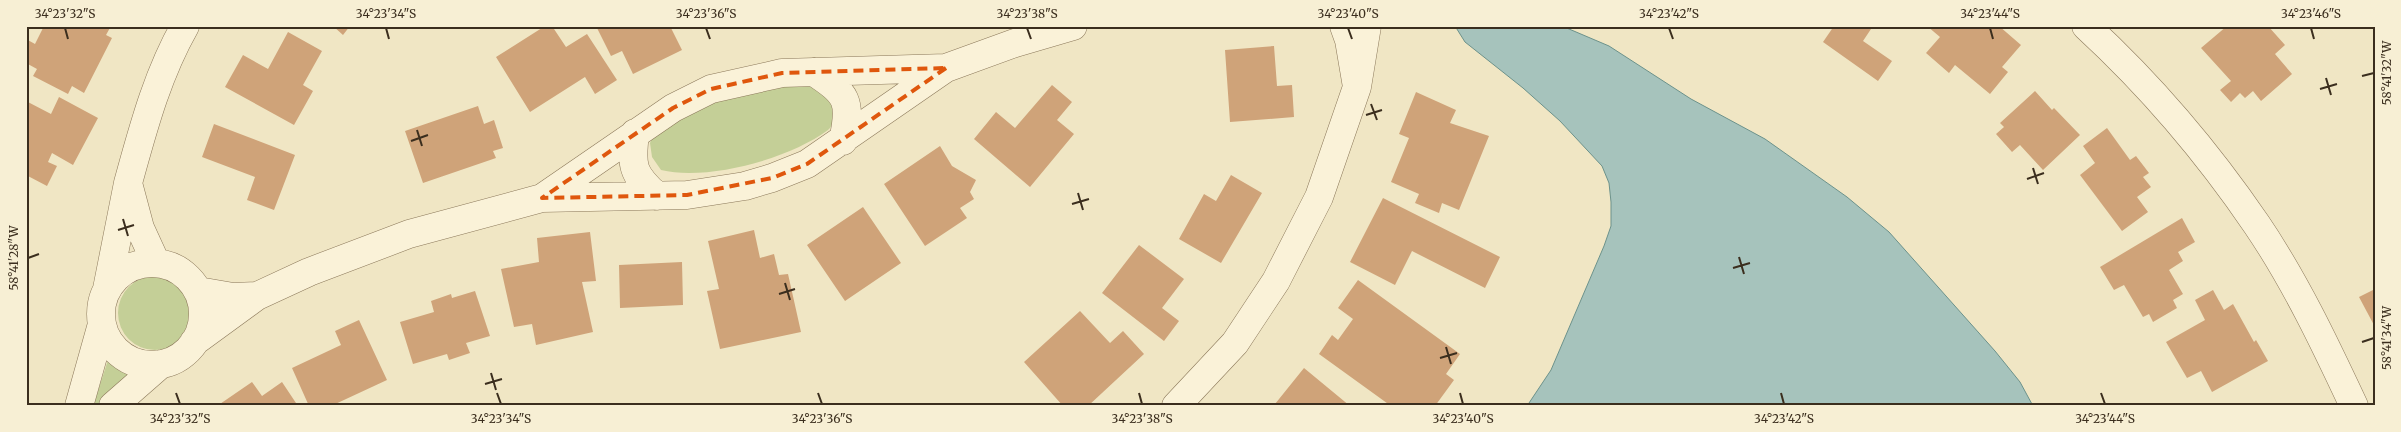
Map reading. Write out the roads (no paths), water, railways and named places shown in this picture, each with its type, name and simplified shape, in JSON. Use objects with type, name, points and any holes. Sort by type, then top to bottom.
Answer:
[{"type":"street","points":[[79,406],[102,324],[102,306],[128,183],[149,108],[174,45],[185,26]]},
{"type":"street","points":[[194,342],[257,296],[309,272],[410,234],[542,198],[657,196],[745,186],[807,164],[843,141],[946,68],[1015,43],[1073,26]]},
{"type":"street","points":[[1344,26],[1349,40],[1357,87]]},
{"type":"street","points":[[1176,406],[1235,343],[1276,281],[1320,197],[1357,87],[1367,26]]},
{"type":"street","points":[[2086,26],[2150,91],[2207,156],[2257,226],[2321,337],[2354,406]]},
{"type":"street","points":[[542,198],[673,108],[711,89],[782,73],[946,68]]},
{"type":"street","points":[[814,72],[840,89],[848,115],[843,141]]},
{"type":"street","points":[[635,133],[632,158],[640,180],[657,196]]},
{"type":"street","points":[[128,183],[140,228],[156,263]]},
{"type":"street","points":[[107,289],[116,278],[128,269],[142,264],[156,263],[173,267],[187,277],[198,290],[203,317],[200,330],[194,342],[185,353],[161,364],[112,406]]},
{"type":"street","points":[[198,290],[233,297],[257,296]]},
{"type":"street","points":[[102,324],[108,339],[117,351],[130,360],[145,364],[161,364]]},
{"type":"water","points":[[1455,26],[1562,26],[1609,46],[1691,99],[1765,139],[1847,197],[1889,232],[1995,351],[2020,382],[2033,406],[1527,406],[1551,370],[1604,246],[1611,226],[1609,183],[1602,166],[1560,121],[1523,88],[1465,42]]}]
